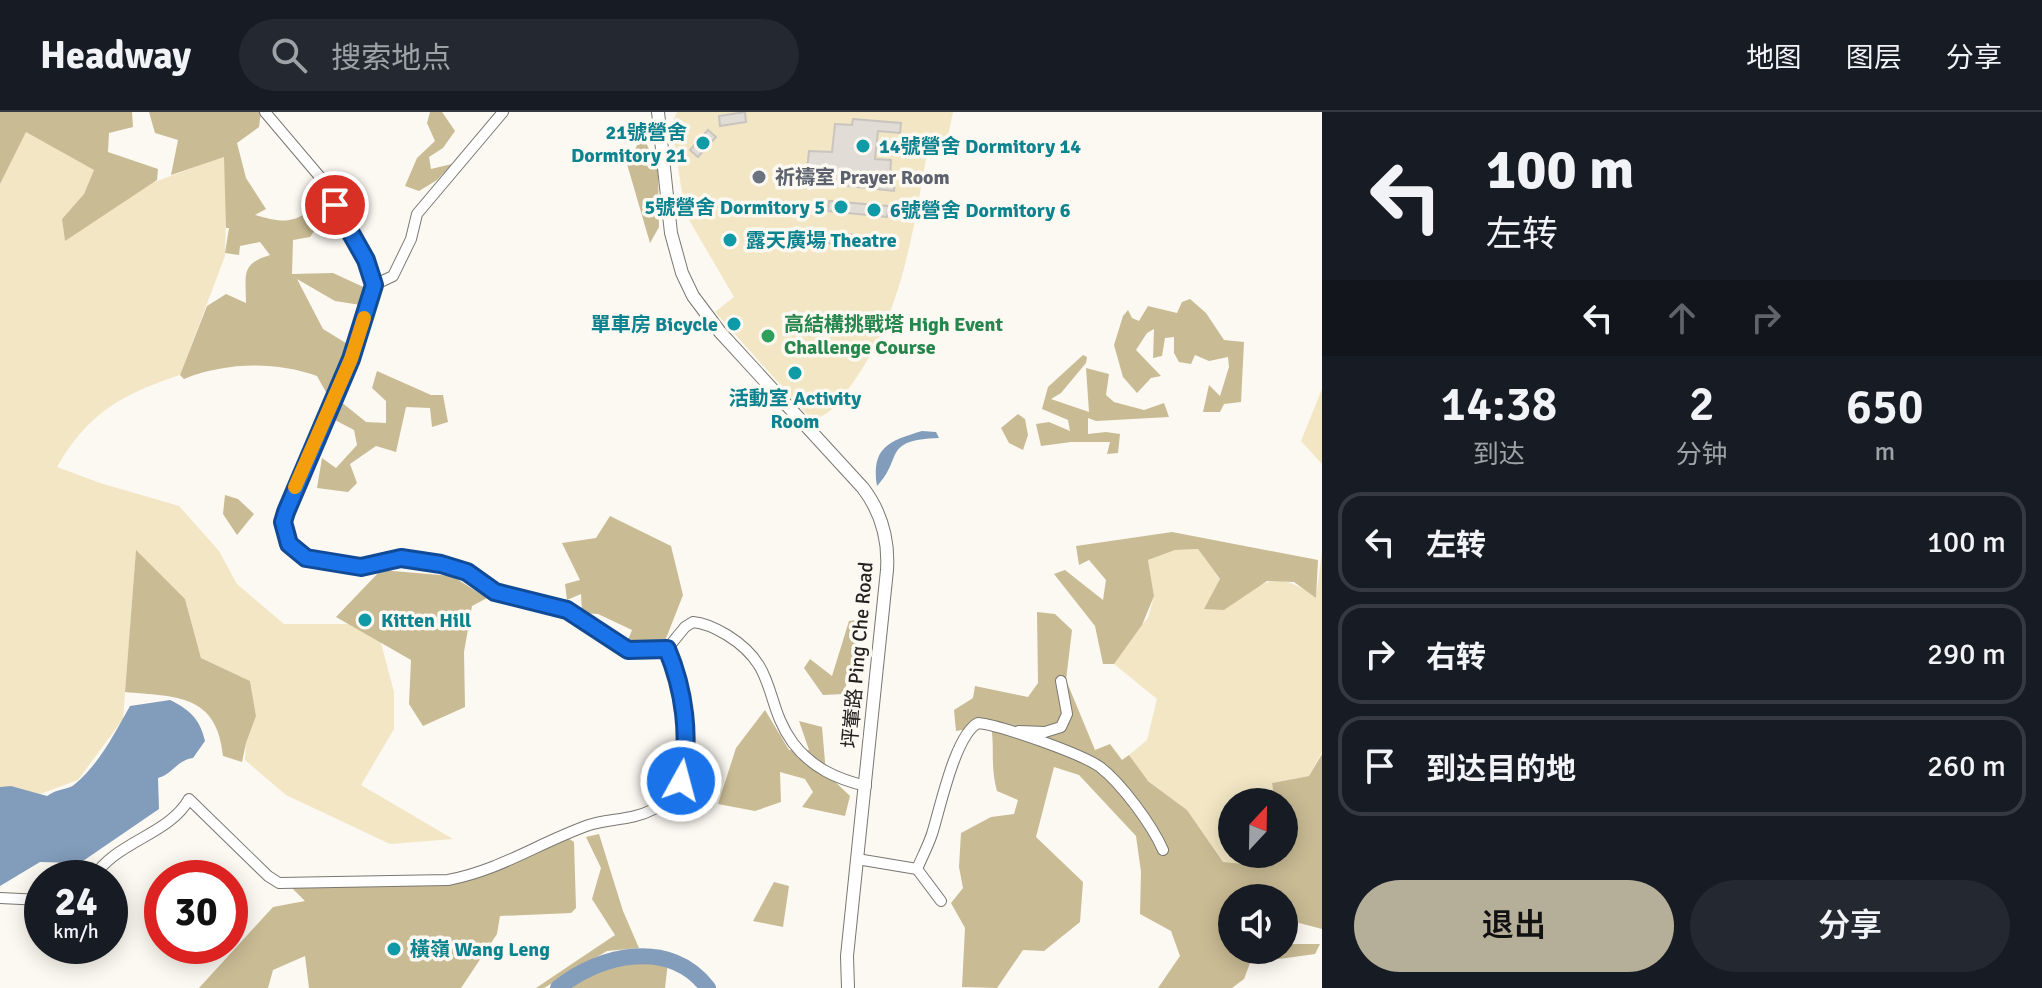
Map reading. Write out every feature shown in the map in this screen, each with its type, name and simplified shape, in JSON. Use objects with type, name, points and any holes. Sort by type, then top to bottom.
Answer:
[{"type":"street","points":[[265,112],[320,177],[366,260],[374,285],[351,359],[286,512],[283,522],[289,544],[306,558],[333,565],[361,567],[401,558],[447,566],[475,576],[495,592],[567,610],[628,650],[667,649],[693,622],[715,628],[734,639],[759,661],[793,742],[814,765],[841,780],[866,786]]},
{"type":"street","points":[[374,285],[393,276],[411,239],[417,214],[503,112]]},
{"type":"street","name":"坪輋路 Ping Che Road","points":[[658,112],[671,233],[682,273],[693,296],[720,332],[857,480],[876,507],[884,529],[887,570],[847,956],[848,988]]},
{"type":"street","points":[[109,860],[124,847],[173,817],[189,799],[279,883],[463,878],[524,856],[592,824],[632,819],[672,798],[677,792],[684,767],[687,748],[681,687],[667,649]]},
{"type":"street","points":[[1005,729],[1045,732],[1061,727],[1067,714],[1061,681]]},
{"type":"street","points":[[917,869],[933,831],[940,799],[973,725],[983,723],[1100,767],[1139,809],[1156,833],[1163,850]]},
{"type":"street","points":[[857,859],[917,869],[941,901]]},
{"type":"street","points":[[0,898],[24,899]]},
{"type":"shaded area","points":[[0,112],[132,112],[133,127],[109,133],[108,152],[158,169],[157,180],[65,241],[62,219],[84,194],[94,170],[26,132],[0,184]]},
{"type":"shaded area","points":[[149,112],[261,112],[259,127],[237,143],[246,178],[266,209],[255,215],[283,220],[309,211],[315,230],[310,237],[293,240],[292,274],[333,273],[372,291],[367,306],[335,301],[297,279],[323,329],[354,348],[339,384],[327,394],[317,376],[285,368],[233,367],[184,379],[180,375],[207,306],[226,294],[246,303],[249,267],[270,255],[260,242],[240,246],[239,255],[225,253],[229,228],[226,228],[224,157],[171,175],[178,140],[155,133]]},
{"type":"shaded area","points":[[430,112],[442,112],[455,131],[443,148],[429,157],[431,169],[452,164],[437,180],[419,191],[405,186],[417,158],[435,141],[427,123]]},
{"type":"shaded area","points":[[677,112],[953,112],[949,131],[951,156],[927,153],[903,273],[882,331],[869,358],[844,396],[819,417],[812,420],[715,312],[734,297],[685,213],[675,147],[669,129]]},
{"type":"shaded area","points":[[26,131],[95,170],[84,194],[62,219],[65,241],[128,192],[224,156],[227,177],[225,256],[180,375],[141,390],[108,408],[81,433],[57,467],[179,506],[219,551],[237,584],[284,624],[376,624],[394,692],[394,729],[361,785],[453,839],[390,844],[286,795],[245,760],[246,743],[256,716],[250,681],[201,658],[185,599],[136,552],[123,719],[78,780],[40,794],[0,787],[0,184]]},
{"type":"shaded area","points":[[642,136],[658,165],[659,227],[650,243],[627,164]]},
{"type":"shaded area","points":[[1190,299],[1206,313],[1224,340],[1244,342],[1241,402],[1224,404],[1220,412],[1203,412],[1209,385],[1220,396],[1229,367],[1228,357],[1209,361],[1195,355],[1191,364],[1179,362],[1174,353],[1174,337],[1165,338],[1162,356],[1153,358],[1154,329],[1147,333],[1136,350],[1161,376],[1151,378],[1137,393],[1123,377],[1114,345],[1123,316],[1128,310],[1132,318],[1139,321],[1148,306],[1177,313],[1182,302]]},
{"type":"shaded area","points":[[1083,355],[1087,357],[1086,363],[1061,393],[1051,399],[1089,412],[1086,368],[1109,374],[1106,395],[1114,402],[1144,410],[1164,403],[1169,417],[1096,421],[1088,418],[1088,434],[1120,434],[1118,453],[1107,454],[1110,442],[1041,446],[1036,424],[1049,422],[1070,431],[1068,420],[1042,409],[1048,387]]},
{"type":"shaded area","points":[[377,371],[431,395],[443,395],[448,422],[432,427],[430,408],[406,407],[396,452],[376,446],[350,464],[357,483],[348,492],[317,488],[322,458],[336,468],[357,445],[354,430],[333,419],[340,401],[366,422],[386,423],[386,401],[372,388]]},
{"type":"shaded area","points":[[1322,389],[1322,464],[1301,441]]},
{"type":"shaded area","points":[[1018,414],[1025,419],[1028,435],[1023,450],[1009,443],[1001,428]]},
{"type":"shaded area","points":[[225,495],[238,499],[254,514],[237,535],[223,514]]},
{"type":"shaded area","points":[[610,516],[671,546],[683,595],[665,641],[626,645],[632,630],[598,614],[582,613],[581,594],[567,600],[565,584],[580,580],[562,543],[596,538]]},
{"type":"shaded area","points":[[1172,532],[1318,560],[1316,598],[1294,582],[1267,581],[1224,610],[1204,609],[1220,579],[1198,549],[1175,550],[1148,560],[1154,596],[1142,625],[1114,664],[1103,664],[1095,626],[1054,574],[1065,570],[1103,600],[1106,580],[1089,560],[1079,565],[1076,546]]},
{"type":"shaded area","points":[[1198,549],[1220,580],[1224,610],[1268,582],[1289,583],[1316,597],[1322,552],[1322,752],[1309,776],[1272,783],[1273,788],[1218,788],[1218,855],[1187,810],[1142,776],[1129,755],[1147,740],[1157,699],[1114,664],[1122,646],[1148,618],[1154,596],[1148,560],[1175,550]]},
{"type":"shaded area","points":[[136,550],[185,599],[201,658],[250,681],[256,716],[242,762],[223,756],[219,735],[203,709],[176,698],[125,692]]},
{"type":"shaded area","points":[[381,570],[452,576],[487,598],[472,606],[464,652],[465,707],[423,726],[409,704],[411,660],[336,617]]},
{"type":"shaded area","points":[[1037,612],[1055,614],[1072,630],[1066,680],[1095,750],[1110,744],[1122,760],[1129,755],[1148,781],[1187,810],[1218,855],[1218,868],[1298,868],[1298,788],[1273,788],[1272,783],[1309,776],[1322,754],[1322,929],[1298,923],[1298,884],[1218,884],[1218,964],[1250,964],[1244,979],[1232,988],[1158,988],[1180,956],[1171,931],[1140,914],[1141,872],[1136,836],[1079,775],[1054,767],[1036,837],[1083,882],[1080,922],[1044,951],[1023,950],[997,988],[962,987],[965,928],[951,903],[963,888],[959,867],[961,833],[991,817],[1014,814],[1018,800],[997,791],[991,725],[956,731],[954,710],[973,698],[975,686],[1028,697],[1038,683]]},
{"type":"shaded area","points":[[862,619],[844,694],[823,695],[804,668],[810,659],[832,676],[849,621]]},
{"type":"shaded area","points":[[765,710],[789,750],[809,750],[799,721],[822,727],[826,773],[850,796],[845,816],[802,807],[813,792],[805,779],[780,772],[781,802],[755,811],[718,804],[736,748]]},
{"type":"shaded area","points":[[599,834],[623,911],[639,948],[607,951],[544,988],[536,988],[615,935],[592,899],[601,868],[586,837]]},
{"type":"shaded area","points":[[565,836],[574,842],[576,908],[571,913],[500,916],[497,934],[461,988],[309,988],[305,956],[273,970],[268,988],[199,988],[221,964],[248,964],[248,934],[273,907],[305,901],[292,888],[296,878],[463,878]]},
{"type":"shaded area","points":[[774,882],[789,886],[783,927],[753,921]]},
{"type":"shaded area","points":[[1298,944],[1320,944],[1315,954],[1298,956]]},
{"type":"shaded area","points":[[627,955],[668,962],[665,988],[558,988],[587,968]]},
{"type":"water","points":[[922,431],[936,432],[939,438],[921,439],[901,447],[877,486],[880,454],[900,438]]},
{"type":"water","points":[[170,700],[193,716],[205,741],[193,758],[158,778],[159,809],[84,860],[24,860],[24,872],[0,886],[0,787],[11,786],[47,796],[73,786],[99,757],[130,706]]},
{"type":"building","points":[[745,112],[746,122],[720,126],[719,116]]},
{"type":"building","points":[[853,119],[901,123],[900,133],[878,131],[875,159],[891,160],[890,176],[895,177],[894,191],[830,184],[832,171],[807,169],[809,151],[832,152],[835,124],[852,125]]},
{"type":"building","name":"21號營舍 Dormitory 21","points":[[708,130],[716,137],[698,157],[690,150]]},
{"type":"building","points":[[829,201],[888,206],[887,217],[828,211]]},
{"type":"building","points":[[826,232],[884,238],[883,248],[825,243]]},
{"type":"waterway","points":[[558,988],[594,967],[634,956],[674,962],[692,972],[708,988]]},
{"type":"slow traffic","points":[[295,487],[351,359],[364,318]]},
{"type":"place","name":"21號營舍 Dormitory 21","points":[[703,143]]},
{"type":"place","name":"14號營舍 Dormitory 14","points":[[863,146]]},
{"type":"place","name":"祈禱室 Prayer Room","points":[[759,177]]},
{"type":"place","name":"5號營舍 Dormitory 5","points":[[841,207]]},
{"type":"place","name":"6號營舍 Dormitory 6","points":[[874,210]]},
{"type":"place","name":"露天廣場 Theatre","points":[[730,240]]},
{"type":"place","name":"單車房 Bicycle","points":[[734,324]]},
{"type":"place","name":"高結構挑戰塔 High Event Challenge Course","points":[[768,336]]},
{"type":"place","name":"活動室 Activity Room","points":[[795,373]]},
{"type":"place","name":"Kitten Hill","points":[[365,620]]},
{"type":"place","name":"橫嶺 Wang Leng","points":[[394,949]]},
{"type":"route","points":[[335,205],[366,260],[374,285],[351,359],[286,512],[283,522],[289,544],[306,558],[333,565],[361,567],[401,558],[447,566],[475,576],[495,592],[567,610],[628,650],[667,649],[681,687],[687,748],[681,781]]}]
